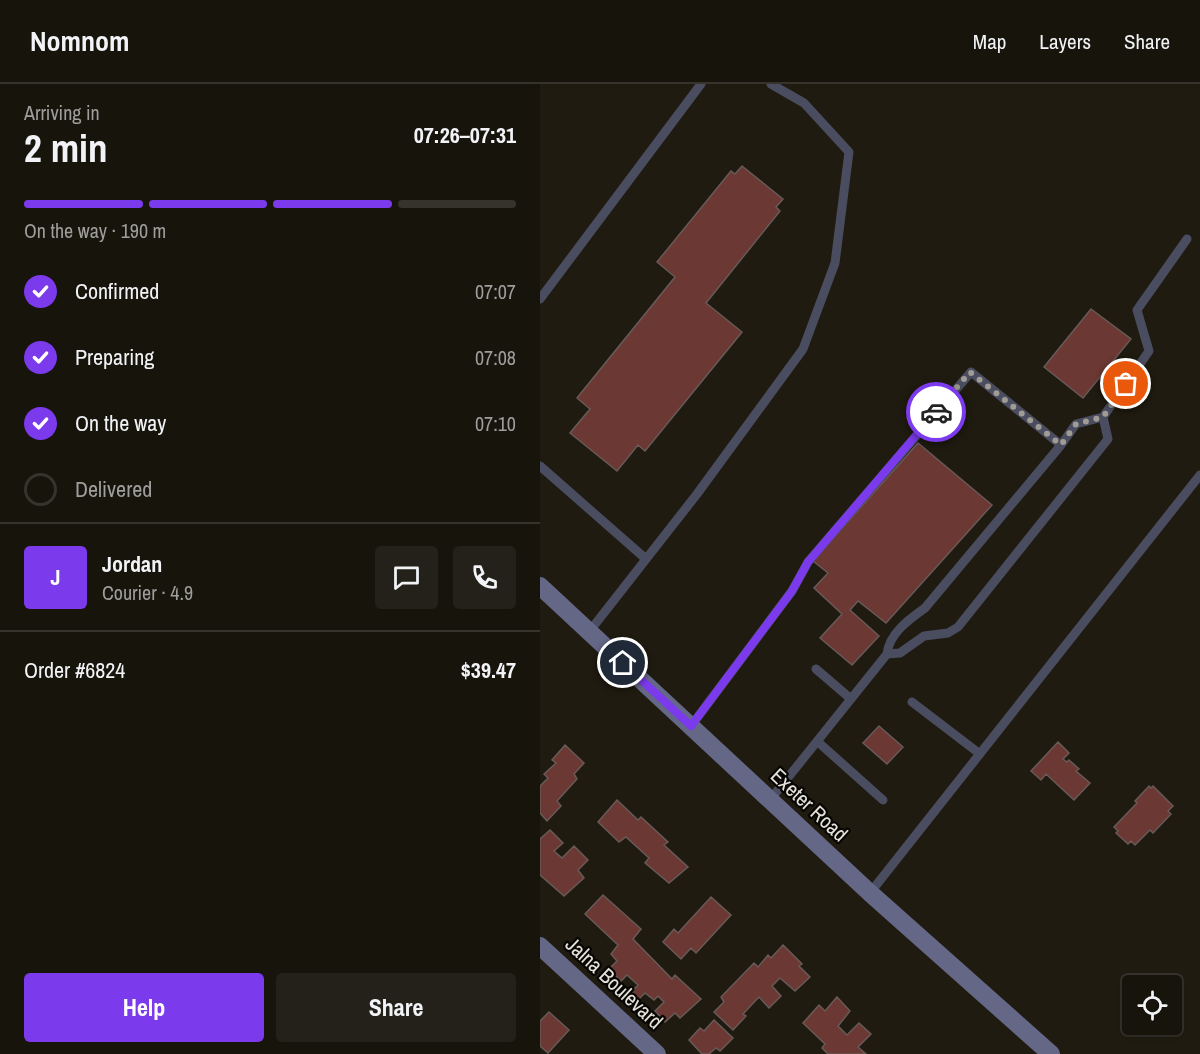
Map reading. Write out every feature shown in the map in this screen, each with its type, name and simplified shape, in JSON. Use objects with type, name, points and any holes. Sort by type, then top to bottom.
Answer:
[{"type":"main road","name":"Exeter Road","points":[[540,586],[870,893],[1051,1054]]},
{"type":"main road","name":"Jalna Boulevard","points":[[543,954],[657,1054]]},
{"type":"lane","points":[[540,299],[701,84]]},
{"type":"lane","points":[[589,632],[697,494],[803,349],[835,263],[849,152],[804,103],[771,84]]},
{"type":"lane","points":[[770,800],[887,654],[888,642],[909,619],[925,608],[1076,424],[1103,417],[1149,351],[1137,310],[1187,239]]},
{"type":"lane","points":[[691,726],[792,591],[808,562],[970,372],[1061,445]]},
{"type":"lane","points":[[887,654],[900,653],[924,636],[948,633],[958,627],[1108,439],[1103,417]]},
{"type":"lane","points":[[540,466],[646,559]]},
{"type":"lane","points":[[870,893],[1200,475]]},
{"type":"lane","points":[[816,669],[851,699]]},
{"type":"lane","points":[[912,702],[980,754]]},
{"type":"lane","points":[[818,742],[883,800]]},
{"type":"building","points":[[742,166],[783,199],[776,207],[780,211],[706,303],[742,332],[645,451],[638,445],[617,471],[570,433],[590,409],[577,398],[675,277],[657,262],[731,171],[735,174]]},
{"type":"building","points":[[1091,309],[1131,339],[1083,398],[1044,367]]},
{"type":"building","points":[[918,443],[992,505],[886,623],[858,601],[850,610],[879,636],[852,665],[820,638],[842,614],[814,588],[828,573],[813,561]]},
{"type":"building","points":[[879,726],[903,747],[887,764],[863,743]]},
{"type":"building","points":[[1058,742],[1069,753],[1063,759],[1067,762],[1069,760],[1079,769],[1076,771],[1090,783],[1074,800],[1046,774],[1041,780],[1031,771]]},
{"type":"building","points":[[565,745],[584,763],[574,774],[577,779],[557,801],[561,806],[547,821],[540,813],[540,786],[548,778],[544,774],[556,763],[552,760]]},
{"type":"building","points":[[1149,786],[1151,788],[1153,786],[1173,806],[1168,811],[1171,814],[1153,833],[1150,830],[1135,845],[1131,841],[1128,844],[1116,833],[1118,831],[1114,827],[1137,803],[1135,801]]},
{"type":"building","points":[[617,800],[638,820],[641,817],[668,842],[664,845],[688,867],[669,883],[645,863],[649,858],[626,837],[619,842],[598,822]]},
{"type":"building","points":[[550,830],[563,843],[554,851],[562,858],[574,846],[588,860],[578,870],[584,878],[564,896],[540,875],[540,839]]},
{"type":"building","points":[[603,895],[641,929],[633,939],[672,979],[675,975],[701,999],[680,1018],[675,1013],[665,1022],[655,1011],[664,1002],[658,996],[654,1000],[645,993],[638,1000],[631,992],[638,985],[627,975],[621,981],[609,969],[617,961],[611,954],[618,945],[585,914]]},
{"type":"building","points":[[711,897],[731,915],[696,953],[691,948],[681,959],[663,942],[674,929],[678,933]]},
{"type":"building","points":[[783,945],[802,964],[799,966],[810,977],[795,991],[780,978],[772,986],[781,996],[769,1008],[759,997],[743,1014],[746,1016],[733,1030],[714,1012],[724,1002],[721,997],[754,963],[758,967],[768,955],[771,958]]},
{"type":"building","points":[[837,997],[850,1011],[838,1026],[847,1035],[859,1023],[871,1034],[858,1047],[866,1054],[828,1054],[822,1048],[825,1044],[803,1023],[819,1005],[825,1011]]},
{"type":"building","points":[[549,1012],[569,1030],[548,1053],[540,1046],[540,1021]]},
{"type":"building","points":[[714,1020],[733,1038],[720,1051],[716,1048],[709,1054],[702,1054],[689,1040],[700,1028],[704,1031]]},
{"type":"way so far","points":[[936,412],[970,372],[1061,445],[1076,424],[1103,417],[1126,384]]},
{"type":"route","points":[[623,663],[691,726],[792,591],[808,562],[936,412]]}]
